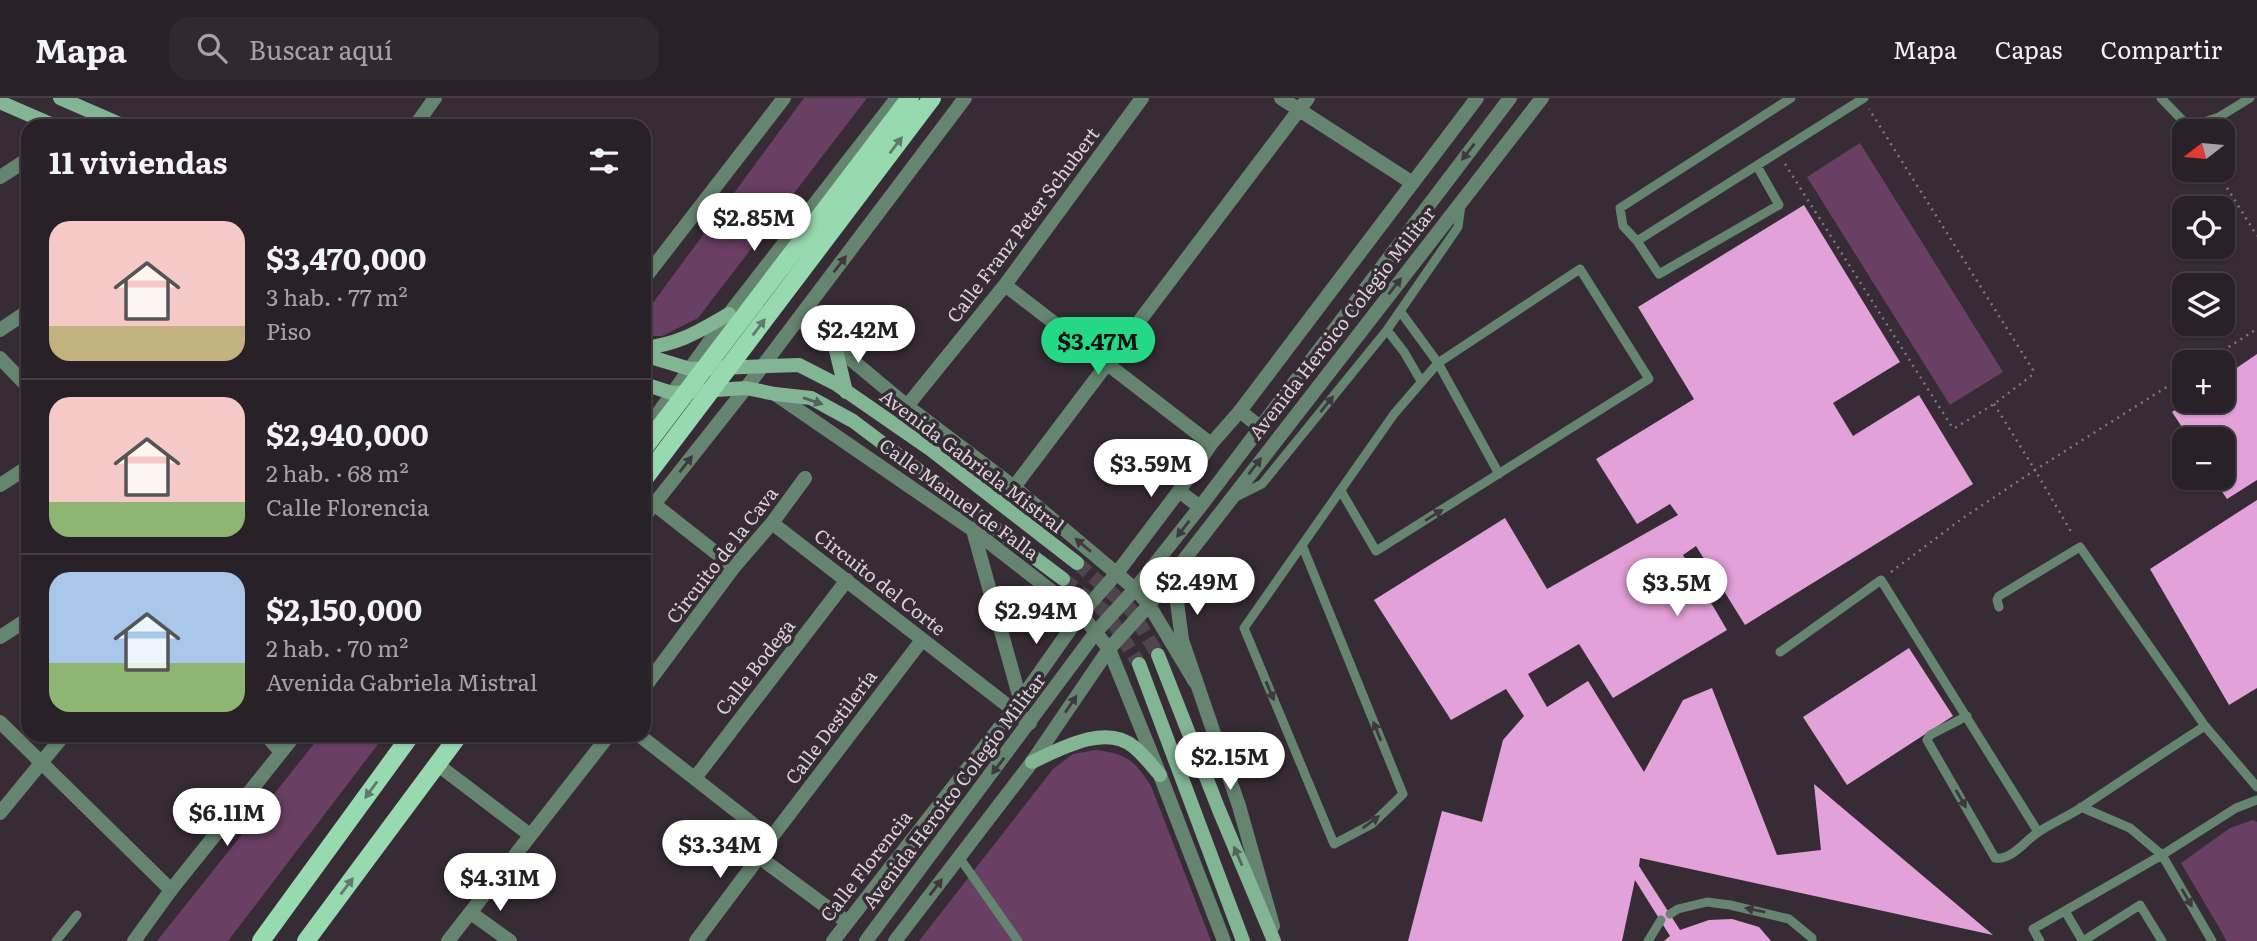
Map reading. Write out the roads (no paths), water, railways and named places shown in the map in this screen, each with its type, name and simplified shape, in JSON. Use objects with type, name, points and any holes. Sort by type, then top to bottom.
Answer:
[{"type":"main road","points":[[60,98],[108,119]]},
{"type":"main road","points":[[651,439],[911,98]]},
{"type":"main road","points":[[651,470],[932,98]]},
{"type":"main road","points":[[0,102],[39,119]]},
{"type":"main road","points":[[651,347],[667,346],[691,336],[729,314]]},
{"type":"main road","points":[[835,346],[846,393]]},
{"type":"main road","name":"Avenida Gabriela Mistral","points":[[651,357],[690,369],[799,365],[836,384],[930,449],[1077,563]]},
{"type":"main road","name":"Avenida Gabriela Mistral","points":[[651,386],[672,393],[746,388],[811,398],[853,421],[1063,579]]},
{"type":"main road","points":[[1158,655],[1219,810],[1276,941]]},
{"type":"main road","points":[[1139,664],[1243,941]]},
{"type":"main road","points":[[1032,762],[1077,740],[1115,738],[1132,745],[1160,775]]},
{"type":"main road","points":[[261,941],[406,742]]},
{"type":"main road","points":[[306,941],[454,742]]},
{"type":"street","points":[[420,119],[435,98]]},
{"type":"street","points":[[651,270],[784,98]]},
{"type":"street","points":[[651,423],[729,314],[897,98]]},
{"type":"street","points":[[651,507],[746,388],[965,98]]},
{"type":"street","name":"Calle Franz Peter Schubert","points":[[907,406],[1005,285],[1142,98]]},
{"type":"street","points":[[1281,98],[1303,104],[1412,182]]},
{"type":"street","name":"Avenida Heroico Colegio Militar","points":[[1082,614],[1117,573],[1212,444],[1240,411],[1477,98]]},
{"type":"street","name":"Avenida Heroico Colegio Militar","points":[[866,941],[1096,632],[1135,589],[1200,507],[1510,98]]},
{"type":"street","name":"Avenida Heroico Colegio Militar","points":[[895,941],[1032,762],[1109,649],[1149,605],[1542,98]]},
{"type":"street","points":[[1014,487],[1303,104]]},
{"type":"street","points":[[0,177],[21,164]]},
{"type":"street","points":[[1005,285],[1212,444]]},
{"type":"street","points":[[0,330],[21,316]]},
{"type":"street","name":"Calle Manuel de Falla","points":[[798,319],[1014,487],[1135,589],[1149,605],[1195,682]]},
{"type":"street","points":[[0,358],[21,380]]},
{"type":"street","name":"Calle Manuel de Falla","points":[[775,394],[973,530],[1082,614],[1109,649]]},
{"type":"street","points":[[1240,411],[1261,428]]},
{"type":"street","points":[[0,485],[21,472]]},
{"type":"street","name":"Circuito de la Cava","points":[[651,679],[734,567],[772,523],[805,478]]},
{"type":"street","points":[[1179,491],[1200,507]]},
{"type":"street","points":[[654,503],[734,567]]},
{"type":"street","name":"Circuito del Corte","points":[[772,523],[922,640],[1017,704],[1030,723]]},
{"type":"street","points":[[973,530],[1017,704]]},
{"type":"street","points":[[1189,552],[1177,602],[1182,640],[1239,806],[1276,941]]},
{"type":"street","name":"Calle Bodega","points":[[695,778],[847,580]]},
{"type":"street","name":"Calle Florencia","points":[[833,941],[1017,704],[1082,614]]},
{"type":"street","points":[[0,637],[21,624]]},
{"type":"street","name":"Calle Destilería","points":[[696,941],[922,640]]},
{"type":"street","points":[[1109,649],[1224,941]]},
{"type":"street","points":[[0,722],[171,890]]},
{"type":"street","points":[[0,813],[58,742]]},
{"type":"street","points":[[272,742],[281,752]]},
{"type":"street","points":[[134,941],[171,890],[289,742]]},
{"type":"street","points":[[449,941],[603,742]]},
{"type":"street","points":[[648,742],[771,838]]},
{"type":"street","points":[[438,765],[530,835]]},
{"type":"street","points":[[759,857],[847,922]]},
{"type":"street","points":[[471,913],[510,941]]},
{"type":"lane","points":[[1757,166],[1779,205],[1658,274],[1637,241],[1623,226],[1620,208],[1781,101],[1791,98]]},
{"type":"lane","points":[[2164,100],[2189,127],[2219,117],[2250,98]]},
{"type":"lane","points":[[1637,241],[1863,99]]},
{"type":"lane","points":[[1227,502],[1262,484],[1387,330],[1458,228],[1462,200]]},
{"type":"lane","points":[[1302,545],[1403,794],[1372,824],[1334,844],[1244,628],[1302,545],[1341,491],[1394,414],[1421,381],[1438,363],[1580,269],[1649,379],[1376,551],[1341,491]]},
{"type":"lane","points":[[1400,311],[1438,363],[1499,474]]},
{"type":"lane","points":[[1387,330],[1421,381]]},
{"type":"lane","points":[[1999,607],[1999,596],[2080,547],[2205,726],[2257,787]]},
{"type":"lane","points":[[1780,652],[1881,580],[2038,832]]},
{"type":"lane","points":[[1967,716],[1930,735],[1927,740],[1995,858],[2008,856],[2038,832],[2205,726]]},
{"type":"lane","points":[[2040,941],[2033,929],[2162,855],[2236,808],[2257,800]]},
{"type":"lane","points":[[2081,807],[2130,828],[2162,855],[2212,941]]},
{"type":"lane","points":[[959,857],[1018,941]]},
{"type":"lane","points":[[1670,914],[1678,909],[1707,902],[1730,905],[1790,919],[1812,941]]},
{"type":"lane","points":[[2065,911],[2082,940],[2140,905],[2162,941]]},
{"type":"lane","points":[[56,941],[76,915]]},
{"type":"lane","points":[[1648,941],[1661,920]]},
{"type":"tunnel","points":[[1077,563],[1131,610],[1158,655]]},
{"type":"tunnel","points":[[1063,579],[1108,614],[1139,664]]}]
